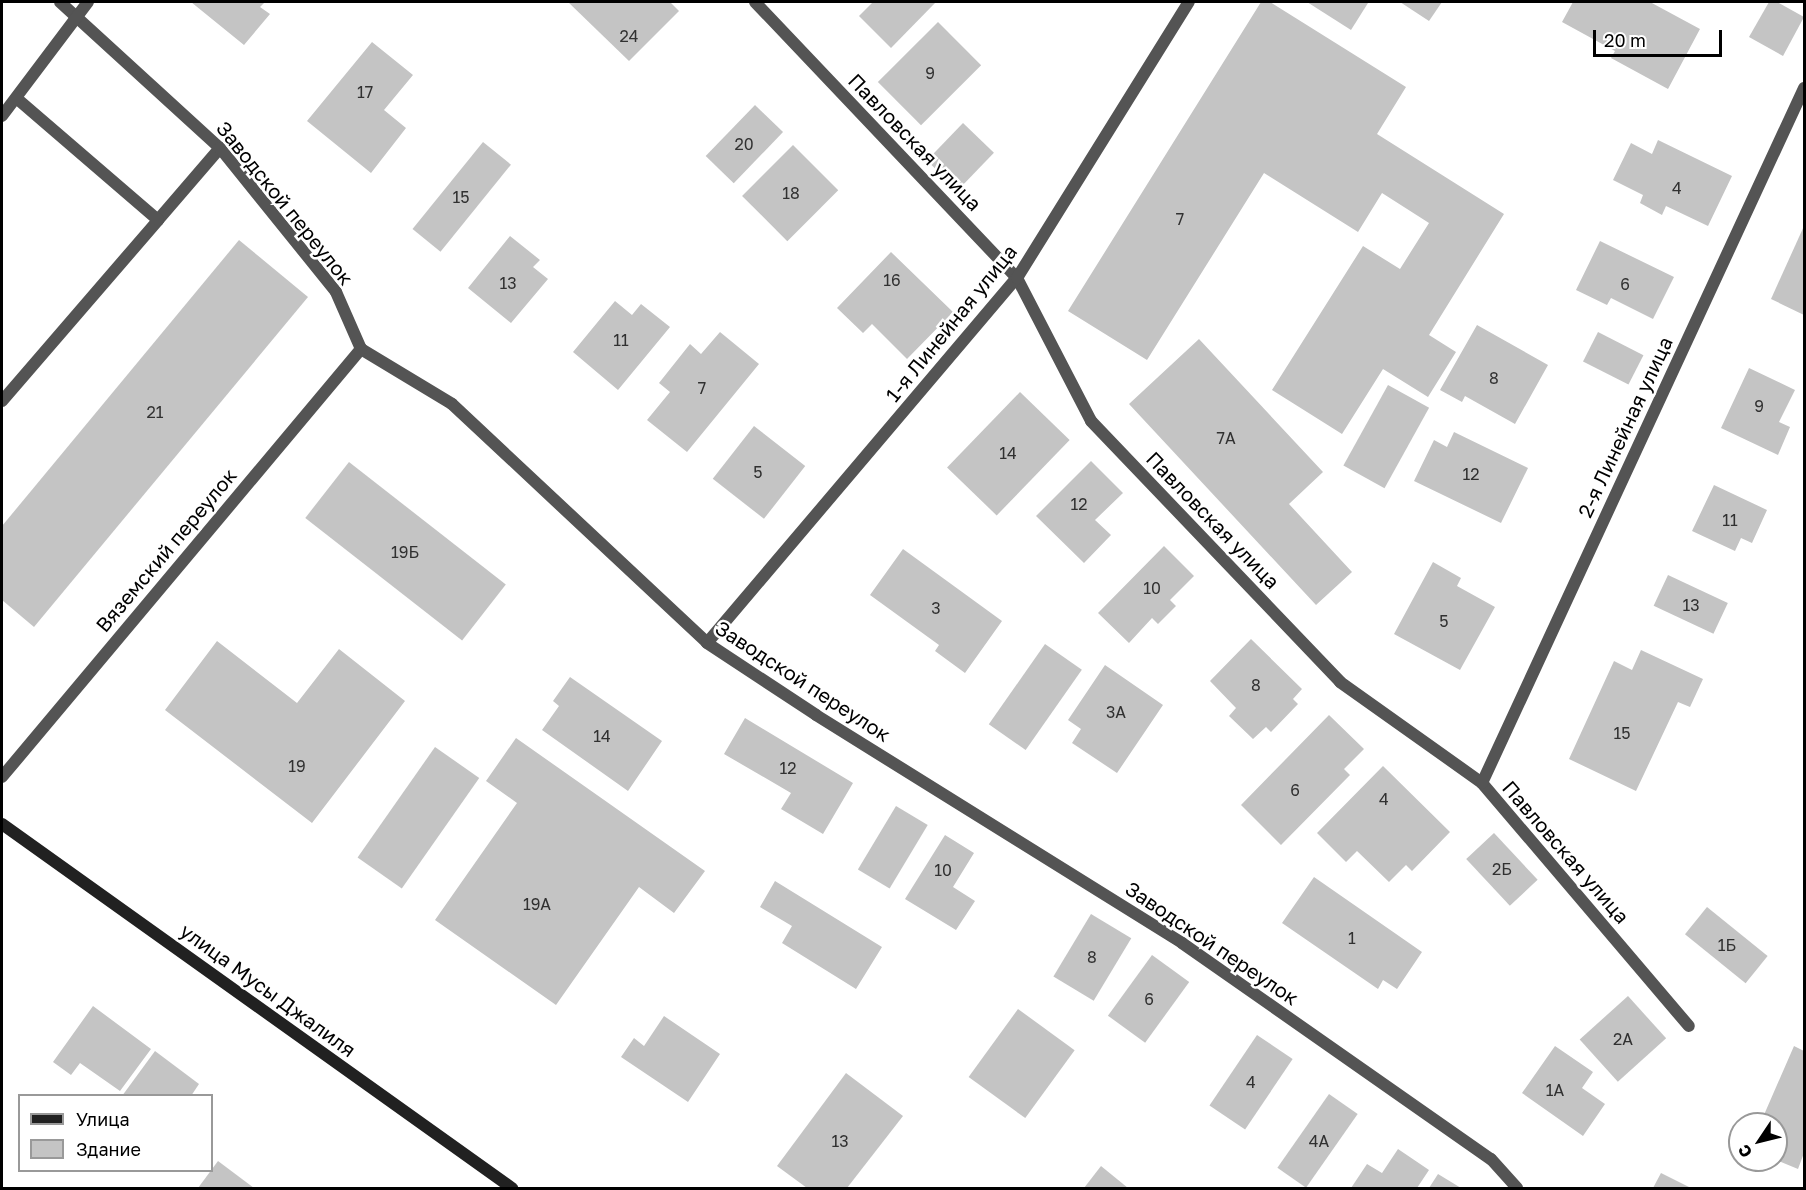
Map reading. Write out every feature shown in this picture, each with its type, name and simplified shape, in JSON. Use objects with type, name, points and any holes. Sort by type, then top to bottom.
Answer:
[{"type":"street","name":"Заводской переулок","points":[[60,2],[220,148],[336,292],[361,349],[452,404],[707,643],[816,715],[1182,943],[1491,1159],[1517,1188]]},
{"type":"street","points":[[2,116],[88,2]]},
{"type":"street","name":"Павловская улица","points":[[755,2],[1017,278],[1091,421],[1340,682],[1482,783],[1689,1026]]},
{"type":"street","name":"1-я Линейная улица","points":[[707,643],[1017,278],[1189,2]]},
{"type":"street","name":"2-я Линейная улица","points":[[1482,783],[1804,88]]},
{"type":"street","points":[[16,98],[158,220]]},
{"type":"street","points":[[2,401],[220,148]]},
{"type":"street","name":"Вяземский переулок","points":[[2,777],[361,349]]},
{"type":"street","name":"улица Мусы Джалиля","points":[[2,824],[512,1188]]},
{"type":"building","points":[[191,2],[265,2],[260,7],[270,14],[244,45]]},
{"type":"building","points":[[568,2],[670,2],[679,11],[629,61]]},
{"type":"building","points":[[873,2],[936,2],[891,48],[859,16]]},
{"type":"building","points":[[1261,2],[1270,2],[1406,87],[1377,134],[1504,214],[1429,335],[1456,352],[1428,397],[1383,369],[1342,434],[1272,390],[1363,246],[1400,269],[1429,223],[1382,193],[1358,232],[1264,173],[1147,360],[1068,311]]},
{"type":"building","points":[[1307,2],[1366,2],[1368,3],[1351,30]]},
{"type":"building","points":[[1400,2],[1442,2],[1429,21]]},
{"type":"building","points":[[1573,2],[1650,2],[1700,29],[1668,89],[1611,58],[1615,51],[1562,22]]},
{"type":"building","points":[[1769,2],[1777,2],[1804,17],[1783,56],[1749,37]]},
{"type":"building","points":[[938,22],[981,65],[921,125],[878,82]]},
{"type":"building","points":[[372,42],[413,75],[384,110],[406,128],[371,173],[307,121]]},
{"type":"building","points":[[755,105],[783,132],[734,183],[706,156]]},
{"type":"building","points":[[963,123],[994,153],[958,190],[927,160]]},
{"type":"building","points":[[1658,140],[1732,176],[1708,226],[1666,206],[1662,215],[1640,203],[1643,195],[1613,180],[1631,143],[1652,154]]},
{"type":"building","points":[[483,142],[511,165],[440,252],[413,229]]},
{"type":"building","points":[[793,145],[838,190],[787,241],[742,196]]},
{"type":"building","points":[[1804,226],[1804,315],[1771,299]]},
{"type":"building","points":[[510,236],[540,260],[533,267],[548,279],[511,323],[468,288]]},
{"type":"building","points":[[239,240],[308,297],[34,627],[2,600],[2,526]]},
{"type":"building","points":[[1600,241],[1674,277],[1653,319],[1611,298],[1607,305],[1576,290]]},
{"type":"building","points":[[891,252],[953,312],[907,359],[872,324],[863,333],[837,308]]},
{"type":"building","points":[[615,301],[632,315],[641,304],[670,327],[618,390],[573,352]]},
{"type":"building","points":[[1477,325],[1548,365],[1515,424],[1465,396],[1462,402],[1440,390]]},
{"type":"building","points":[[720,332],[759,364],[687,452],[647,420],[670,392],[659,383],[690,344],[701,354]]},
{"type":"building","points":[[1598,332],[1643,355],[1628,385],[1583,361]]},
{"type":"building","points":[[1199,339],[1323,472],[1289,504],[1352,572],[1316,605],[1129,404]]},
{"type":"building","points":[[1749,368],[1795,390],[1779,422],[1790,427],[1778,455],[1721,428]]},
{"type":"building","points":[[1388,385],[1429,408],[1385,488],[1343,465]]},
{"type":"building","points":[[1020,392],[1070,440],[997,515],[947,468]]},
{"type":"building","points":[[754,426],[805,466],[764,519],[713,479]]},
{"type":"building","points":[[1454,432],[1528,468],[1501,523],[1414,481],[1434,440],[1447,447]]},
{"type":"building","points":[[1091,461],[1123,493],[1095,520],[1111,535],[1084,563],[1036,516]]},
{"type":"building","points":[[349,462],[506,585],[462,640],[305,518]]},
{"type":"building","points":[[1714,485],[1767,510],[1752,543],[1741,538],[1735,551],[1692,531]]},
{"type":"building","points":[[1164,546],[1194,576],[1170,600],[1176,606],[1158,624],[1152,618],[1129,643],[1098,613]]},
{"type":"building","points":[[903,549],[1002,621],[965,673],[935,651],[939,645],[870,595]]},
{"type":"building","points":[[1433,562],[1461,578],[1457,586],[1495,607],[1460,670],[1394,634]]},
{"type":"building","points":[[1668,575],[1728,603],[1713,634],[1654,606]]},
{"type":"building","points":[[1251,639],[1302,689],[1293,699],[1298,704],[1271,732],[1266,727],[1253,739],[1229,716],[1236,708],[1210,681]]},
{"type":"building","points":[[217,641],[297,703],[339,649],[405,701],[312,823],[165,710]]},
{"type":"building","points":[[1045,644],[1082,670],[1026,750],[989,724]]},
{"type":"building","points":[[1641,650],[1703,679],[1690,707],[1678,702],[1636,791],[1569,759],[1614,661],[1632,670]]},
{"type":"building","points":[[1105,665],[1163,705],[1117,773],[1072,743],[1081,729],[1068,720]]},
{"type":"building","points":[[570,677],[662,741],[628,791],[542,730],[559,706],[553,701]]},
{"type":"building","points":[[1329,715],[1364,749],[1344,769],[1350,775],[1281,845],[1241,805]]},
{"type":"building","points":[[745,718],[853,783],[823,834],[781,809],[791,793],[724,754]]},
{"type":"building","points":[[516,738],[705,871],[674,913],[639,887],[556,1005],[435,920],[517,803],[486,781]]},
{"type":"building","points":[[435,747],[479,778],[402,889],[358,858]]},
{"type":"building","points":[[1383,766],[1450,832],[1412,871],[1406,865],[1389,882],[1357,851],[1346,862],[1317,833]]},
{"type":"building","points":[[896,806],[928,825],[890,888],[858,869]]},
{"type":"building","points":[[1494,833],[1538,880],[1510,906],[1466,859]]},
{"type":"building","points":[[945,835],[974,853],[953,887],[975,901],[956,930],[905,899]]},
{"type":"building","points":[[1314,877],[1422,952],[1397,989],[1383,980],[1378,989],[1282,923]]},
{"type":"building","points":[[775,881],[882,947],[856,989],[782,943],[792,926],[760,907]]},
{"type":"building","points":[[1707,907],[1768,956],[1746,983],[1685,934]]},
{"type":"building","points":[[1091,914],[1131,938],[1094,1001],[1053,977]]},
{"type":"building","points":[[1152,955],[1189,982],[1145,1043],[1108,1016]]},
{"type":"building","points":[[1628,996],[1666,1038],[1618,1082],[1580,1039]]},
{"type":"building","points":[[93,1006],[151,1049],[120,1091],[80,1063],[71,1075],[53,1062]]},
{"type":"building","points":[[1018,1009],[1075,1050],[1025,1118],[969,1077]]},
{"type":"building","points":[[664,1016],[720,1054],[688,1102],[621,1057],[634,1038],[644,1046]]},
{"type":"building","points":[[1257,1035],[1293,1059],[1245,1130],[1209,1105]]},
{"type":"building","points":[[1555,1046],[1593,1072],[1582,1088],[1605,1104],[1583,1136],[1522,1093]]},
{"type":"building","points":[[1794,1046],[1804,1051],[1804,1153],[1798,1169],[1788,1165],[1788,1112],[1765,1112]]},
{"type":"building","points":[[155,1051],[199,1084],[192,1094],[123,1094]]},
{"type":"building","points":[[846,1073],[903,1116],[847,1188],[807,1188],[777,1166]]},
{"type":"building","points":[[1329,1094],[1358,1114],[1306,1188],[1277,1168]]},
{"type":"building","points":[[1398,1149],[1429,1170],[1417,1188],[1351,1188],[1367,1164],[1382,1173]]},
{"type":"building","points":[[218,1161],[254,1188],[198,1188],[210,1172],[213,1172]]},
{"type":"building","points":[[1101,1166],[1128,1188],[1084,1188]]},
{"type":"building","points":[[1661,1173],[1691,1188],[1653,1188]]},
{"type":"building","points":[[1438,1174],[1461,1188],[1429,1188]]}]
